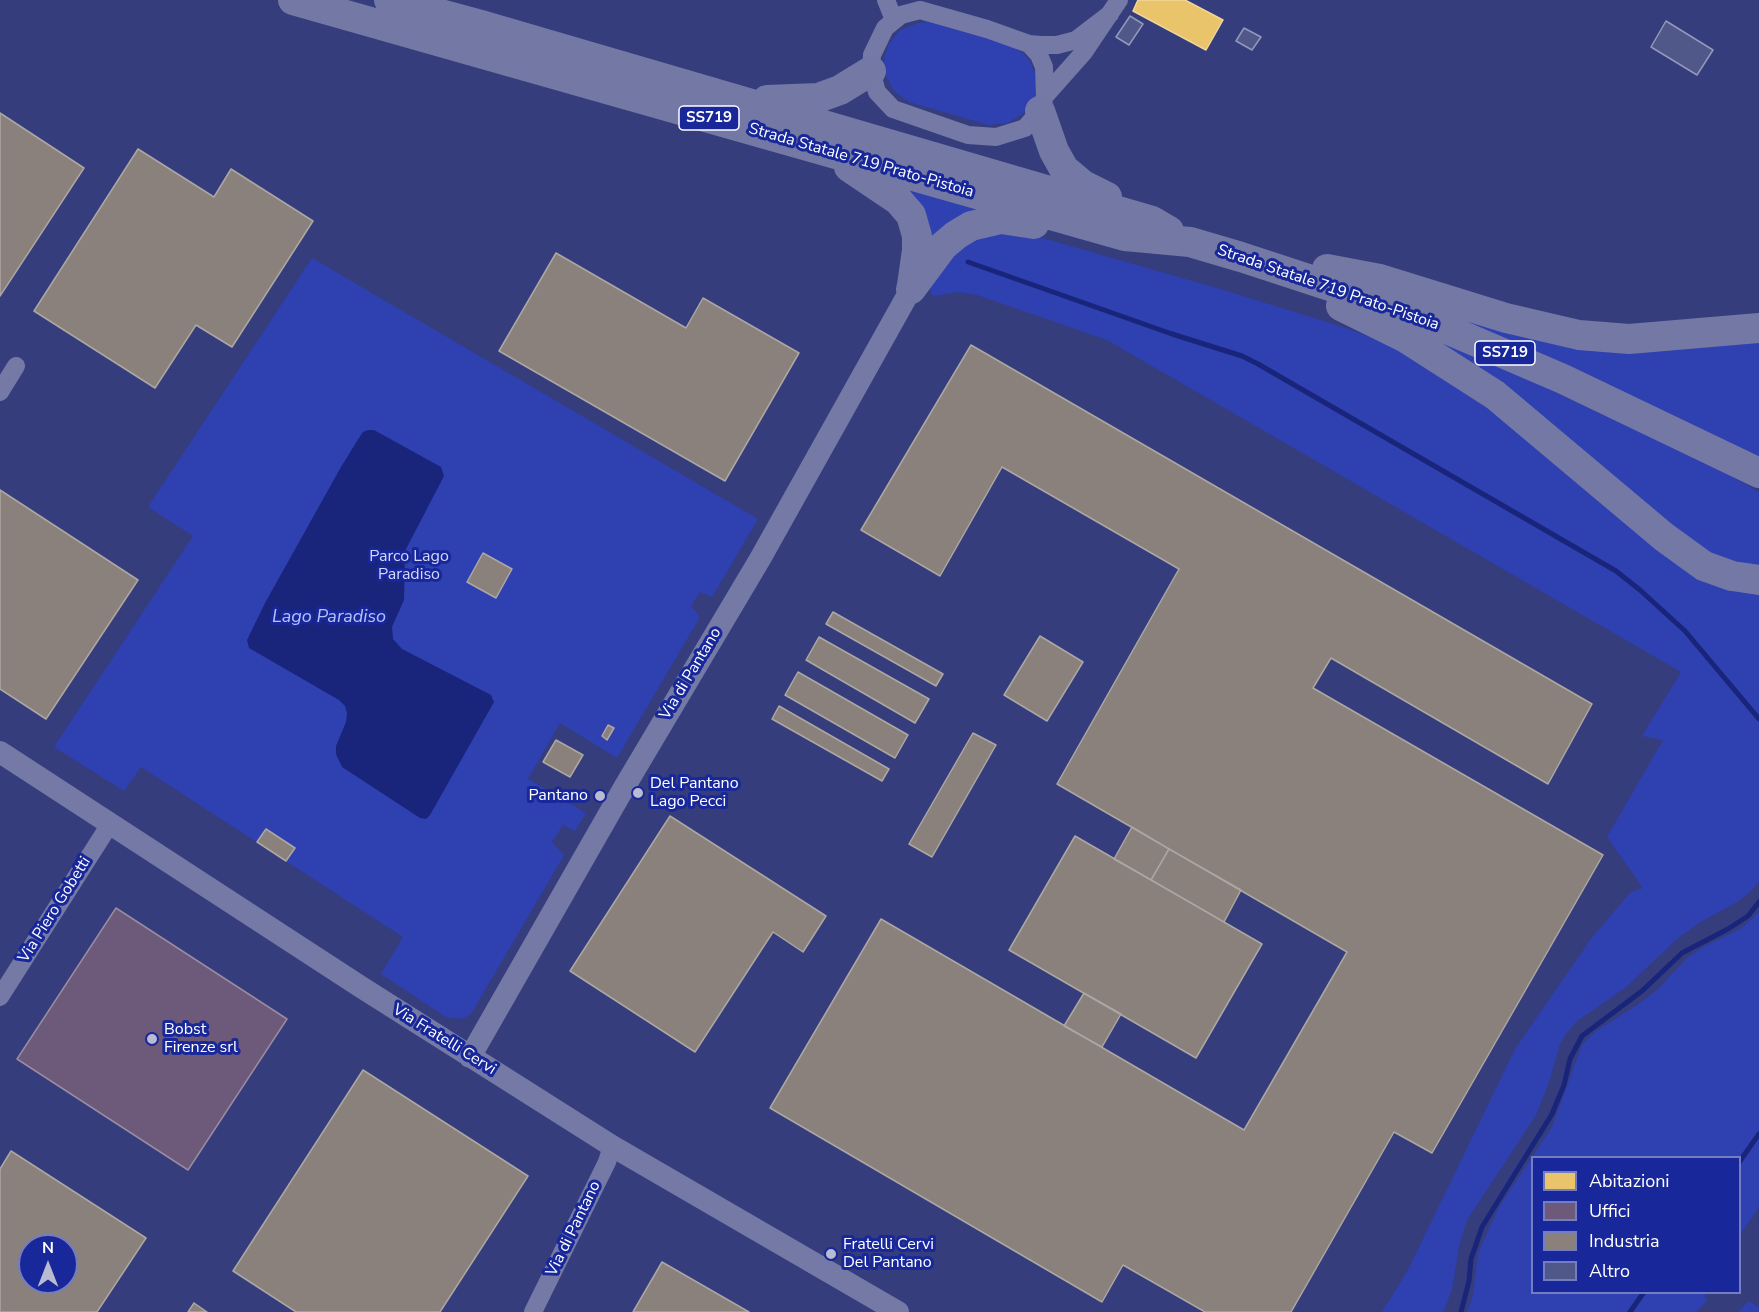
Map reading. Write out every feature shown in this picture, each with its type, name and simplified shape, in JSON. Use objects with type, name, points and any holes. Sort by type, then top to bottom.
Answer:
[{"type":"highway","name":"Strada Statale 719 Prato-Pistoia","points":[[293,0],[1125,236],[1190,242],[1241,257],[1400,309],[1563,379],[1759,473]]},
{"type":"highway","name":"Strada Statale 719 Prato-Pistoia","points":[[389,0],[1152,221],[1190,242]]},
{"type":"highway","points":[[733,99],[818,98],[840,90],[871,71]]},
{"type":"highway","points":[[1042,103],[1053,151],[1064,169],[1083,185],[1152,221]]},
{"type":"highway","points":[[824,151],[898,200],[911,215],[917,236],[911,290]]},
{"type":"highway","points":[[911,290],[943,246],[956,235],[983,222],[1001,219],[1125,236]]},
{"type":"highway","points":[[1241,257],[1331,269],[1371,277],[1506,318],[1579,335],[1629,339],[1759,328]]},
{"type":"highway","points":[[1241,257],[1406,338],[1495,395],[1664,537],[1695,560],[1717,572],[1759,580]]},
{"type":"street","points":[[886,0],[894,20]]},
{"type":"street","points":[[1115,7],[1025,128],[1013,133],[996,137],[968,135],[893,109],[877,92],[871,71],[872,55],[885,28],[901,15],[920,10],[987,29],[1029,44],[1057,45],[1076,40],[1115,7]]},
{"type":"street","points":[[1029,44],[1039,55],[1044,67],[1042,103]]},
{"type":"street","name":"Via di Pantano","points":[[470,1057],[619,796],[760,559],[911,290]]},
{"type":"street","points":[[0,392],[16,366]]},
{"type":"street","name":"Via Fratelli Cervi","points":[[0,752],[470,1057],[612,1146],[898,1312]]},
{"type":"street","name":"Via Piero Gobetti","points":[[0,997],[110,824]]},
{"type":"street","name":"Via di Pantano","points":[[533,1312],[608,1162],[612,1146]]},
{"type":"green space","points":[[928,22],[1008,44],[1024,54],[1030,61],[1037,79],[1035,98],[1024,113],[1008,123],[989,125],[909,102],[894,91],[885,74],[883,64],[888,45],[900,30]]},
{"type":"green space","points":[[905,189],[979,208],[932,246]]},
{"type":"green space","points":[[1011,229],[1327,322],[1421,358],[1759,589],[1759,882],[1737,902],[1699,923],[1677,939],[1625,988],[1577,1021],[1566,1034],[1560,1044],[1536,1115],[1467,1220],[1459,1246],[1452,1290],[1443,1312],[1382,1312],[1408,1270],[1515,1049],[1593,936],[1631,892],[1643,888],[1607,837],[1663,740],[1642,736],[1681,672],[1107,340],[977,295],[958,292],[931,295],[930,285],[960,240]]},
{"type":"green space","name":"Parco Lago Paradiso","points":[[312,258],[758,519],[712,597],[700,592],[691,606],[700,617],[617,758],[560,723],[528,779],[586,813],[575,831],[563,825],[552,842],[564,855],[471,1014],[462,1019],[446,1017],[381,974],[403,937],[141,767],[124,791],[54,747],[193,536],[148,507]]},
{"type":"green space","points":[[1427,305],[1464,312],[1759,337],[1759,456]]},
{"type":"green space","points":[[1416,332],[1481,357],[1721,470],[1759,492],[1759,571],[1711,559]]},
{"type":"green space","points":[[1759,912],[1759,1207],[1741,1234],[1741,1156],[1533,1156],[1552,1127],[1582,1045],[1596,1031],[1658,989],[1687,958],[1703,947],[1742,928]]},
{"type":"green space","points":[[1531,1159],[1531,1294],[1706,1294],[1704,1297],[1708,1300],[1696,1312],[1467,1312],[1473,1295],[1478,1254],[1499,1207]]},
{"type":"green space","points":[[1749,1301],[1759,1308],[1759,1312],[1738,1312]]},
{"type":"water","name":"Lago Paradiso","points":[[374,430],[441,467],[444,476],[405,551],[404,600],[392,627],[393,639],[402,649],[491,695],[494,702],[426,819],[420,818],[342,767],[336,754],[336,746],[346,722],[347,713],[345,706],[339,700],[249,648],[247,640],[265,603],[341,467],[363,432]]},
{"type":"building: Abitazioni","points":[[1138,0],[1185,0],[1223,20],[1206,50],[1133,11]]},
{"type":"building: Uffici","name":"Bobst Firenze srl","points":[[116,908],[287,1019],[188,1170],[17,1059]]},
{"type":"building: Industria","points":[[0,113],[84,168],[0,296]]},
{"type":"building: Industria","points":[[138,149],[214,197],[231,169],[313,221],[232,347],[196,325],[155,388],[34,311]]},
{"type":"building: Industria","points":[[556,253],[686,328],[703,298],[799,353],[725,481],[499,351]]},
{"type":"building: Industria","points":[[971,345],[1592,704],[1548,784],[1331,658],[1313,688],[1603,855],[1432,1153],[1394,1132],[1291,1312],[1205,1312],[1123,1265],[1102,1302],[770,1108],[881,919],[1244,1130],[1347,952],[1057,784],[1179,569],[1002,467],[940,576],[861,530]]},
{"type":"building: Industria","points":[[0,490],[138,580],[46,719],[0,689]]},
{"type":"building: Industria","points":[[483,553],[512,569],[496,598],[467,582]]},
{"type":"building: Industria","points":[[833,612],[943,674],[936,686],[826,624]]},
{"type":"building: Industria","points":[[1040,636],[1083,662],[1047,721],[1004,695]]},
{"type":"building: Industria","points":[[819,637],[929,699],[915,723],[806,660]]},
{"type":"building: Industria","points":[[798,672],[908,735],[895,758],[785,695]]},
{"type":"building: Industria","points":[[779,706],[889,769],[882,781],[772,719]]},
{"type":"building: Industria","points":[[608,725],[614,728],[607,740],[602,736]]},
{"type":"building: Industria","points":[[973,733],[996,745],[932,857],[909,844]]},
{"type":"building: Industria","points":[[556,740],[583,755],[570,777],[543,762]]},
{"type":"building: Industria","points":[[670,816],[826,916],[803,952],[773,932],[695,1052],[570,971]]},
{"type":"building: Industria","points":[[1132,827],[1169,849],[1151,880],[1114,859]]},
{"type":"building: Industria","points":[[266,829],[295,848],[286,861],[257,842]]},
{"type":"building: Industria","points":[[1075,836],[1262,944],[1196,1058],[1009,950]]},
{"type":"building: Industria","points":[[1169,849],[1241,890],[1224,922],[1151,880]]},
{"type":"building: Industria","points":[[1084,993],[1121,1014],[1102,1047],[1064,1026]]},
{"type":"building: Industria","points":[[363,1070],[528,1176],[440,1312],[296,1312],[233,1271]]},
{"type":"building: Industria","points":[[11,1151],[146,1238],[97,1312],[0,1312],[0,1169]]},
{"type":"building: Industria","points":[[662,1262],[749,1312],[633,1312]]},
{"type":"building: Industria","points":[[194,1303],[207,1312],[188,1312]]},
{"type":"building: Altro","points":[[1130,16],[1143,24],[1129,45],[1116,37]]},
{"type":"building: Altro","points":[[1666,21],[1713,50],[1697,75],[1651,47]]},
{"type":"building: Altro","points":[[1244,28],[1261,37],[1252,50],[1236,41]]},
{"type":"waterway","points":[[968,262],[1172,334],[1242,356],[1258,364],[1616,571],[1685,631],[1759,719]]},
{"type":"waterway","points":[[1461,1312],[1469,1281],[1471,1259],[1482,1227],[1552,1114],[1564,1085],[1570,1059],[1582,1036],[1642,991],[1682,953],[1748,916],[1759,902]]},
{"type":"waterway","points":[[1741,1160],[1759,1134]]},
{"type":"waterway","points":[[1630,1312],[1643,1294]]},
{"type":"place","name":"Del Pantano Lago Pecci","points":[[638,793]]},
{"type":"place","name":"Pantano","points":[[600,796]]},
{"type":"place","name":"Bobst Firenze srl","points":[[152,1039]]},
{"type":"place","name":"Fratelli Cervi Del Pantano","points":[[831,1254]]}]
